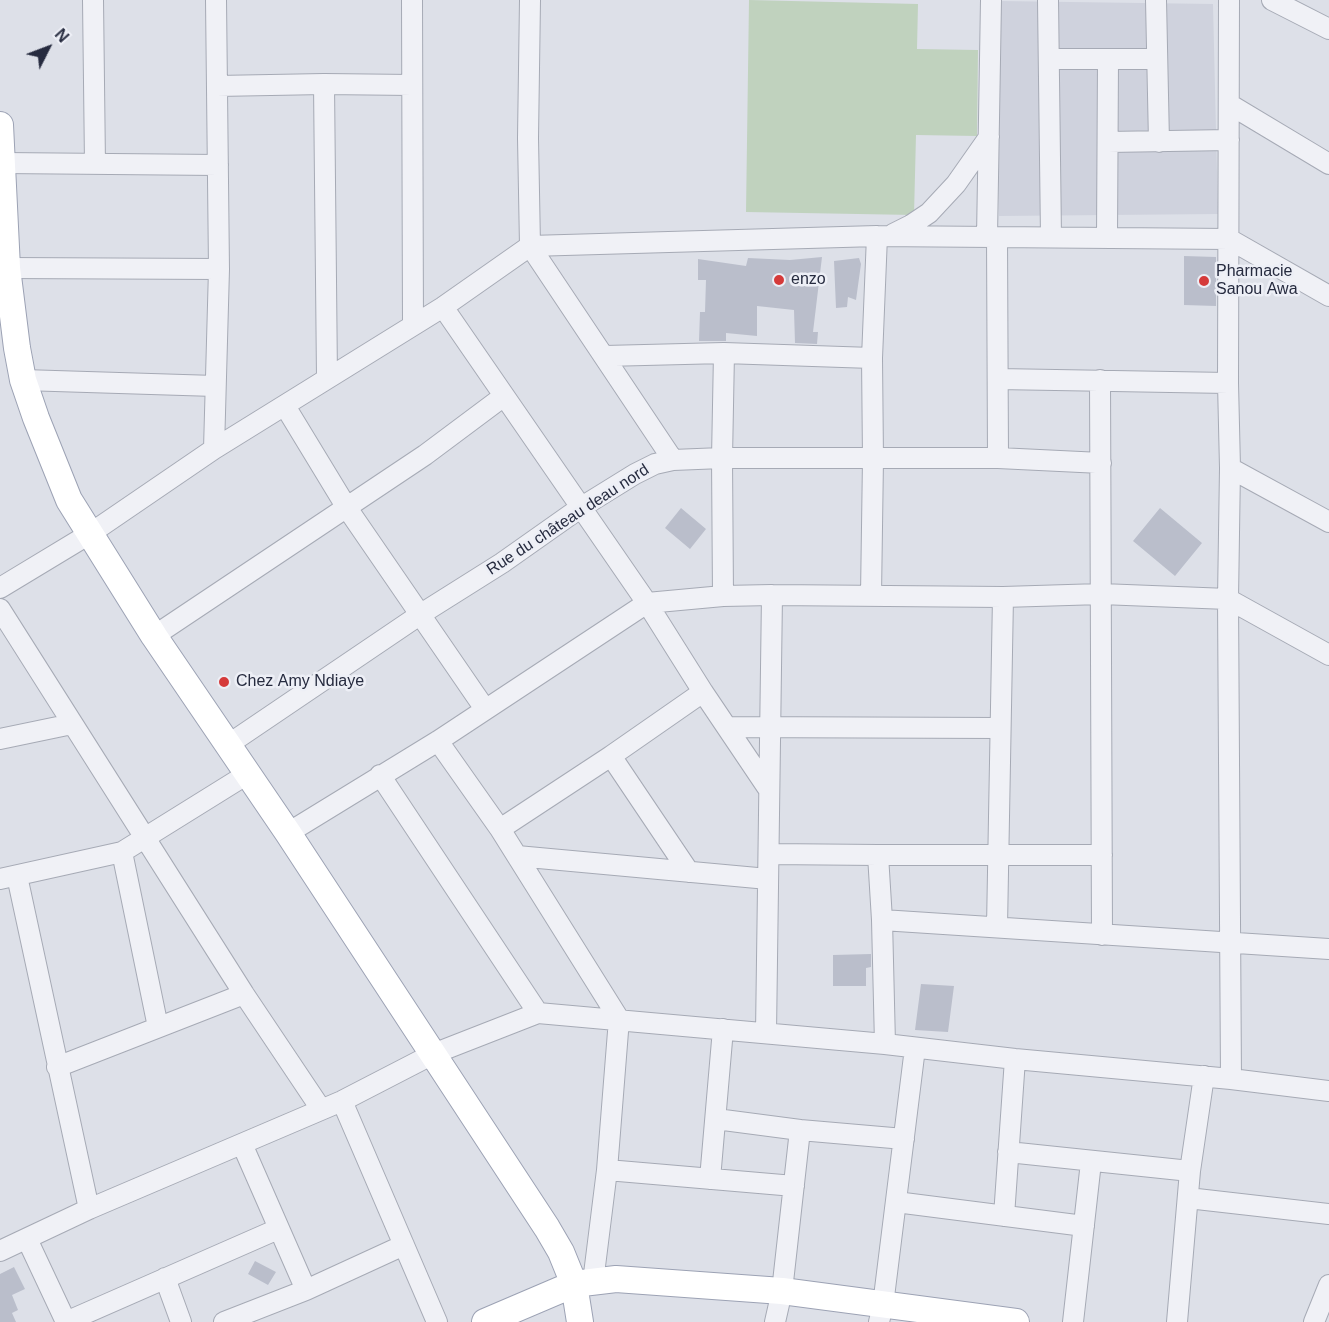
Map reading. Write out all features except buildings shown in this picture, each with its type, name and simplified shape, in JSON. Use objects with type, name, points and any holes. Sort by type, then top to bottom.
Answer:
[{"type":"main road","points":[[0,124],[7,268],[17,348],[23,380],[69,500],[92,533],[154,636],[249,773],[561,1252],[584,1283],[580,1322]]},
{"type":"main road","points":[[485,1322],[584,1283],[616,1279],[782,1291],[881,1314],[1016,1322]]},
{"type":"street","points":[[93,0],[95,164]]},
{"type":"street","points":[[214,449],[219,269],[216,0]]},
{"type":"street","points":[[412,0],[413,325]]},
{"type":"street","points":[[530,0],[528,138],[530,246],[673,460]]},
{"type":"street","points":[[991,0],[989,137],[998,380],[998,458]]},
{"type":"street","points":[[1048,0],[1051,237]]},
{"type":"street","points":[[1156,0],[1159,142]]},
{"type":"street","points":[[1229,0],[1228,599],[1231,1079]]},
{"type":"street","points":[[1272,0],[1294,4],[1329,29]]},
{"type":"street","points":[[1050,58],[1108,61],[1157,59]]},
{"type":"street","points":[[1107,238],[1108,61]]},
{"type":"street","points":[[324,84],[327,378]]},
{"type":"street","points":[[217,86],[412,85]]},
{"type":"street","points":[[1229,104],[1329,164]]},
{"type":"street","points":[[883,236],[911,225],[929,213],[956,184],[989,137]]},
{"type":"street","points":[[1108,142],[1229,140]]},
{"type":"street","points":[[3,163],[218,165]]},
{"type":"street","points":[[871,595],[872,358],[883,236]]},
{"type":"street","points":[[0,588],[92,533],[214,449],[443,307],[530,246],[883,236],[1229,239],[1329,296]]},
{"type":"street","points":[[7,268],[219,269]]},
{"type":"street","points":[[443,307],[647,603],[769,790]]},
{"type":"street","points":[[605,356],[724,353],[872,358]]},
{"type":"street","points":[[723,596],[724,353]]},
{"type":"street","points":[[23,380],[214,386]]},
{"type":"street","points":[[998,380],[1228,383]]},
{"type":"street","points":[[1100,380],[1102,935]]},
{"type":"street","points":[[154,636],[347,508],[504,396]]},
{"type":"street","points":[[285,406],[347,508],[486,709]]},
{"type":"street","name":"Rue du château deau nord","points":[[229,744],[421,614],[502,563],[580,508],[655,464],[673,460],[722,458],[998,458],[1101,463]]},
{"type":"street","points":[[1230,468],[1329,522]]},
{"type":"street","points":[[288,833],[438,741],[647,603],[723,596],[772,595],[1003,597],[1101,594],[1228,599],[1329,655]]},
{"type":"street","points":[[766,1034],[772,595]]},
{"type":"street","points":[[997,927],[1003,597]]},
{"type":"street","points":[[0,609],[244,994],[321,1110]]},
{"type":"street","points":[[500,830],[703,692]]},
{"type":"street","points":[[0,739],[72,724]]},
{"type":"street","points":[[727,727],[1000,728]]},
{"type":"street","points":[[438,741],[517,856],[619,1019],[607,1170],[584,1283]]},
{"type":"street","points":[[611,756],[689,872]]},
{"type":"street","points":[[89,1209],[57,1067],[8,878],[122,852],[249,773]]},
{"type":"street","points":[[380,775],[538,1013]]},
{"type":"street","points":[[122,852],[158,1027]]},
{"type":"street","points":[[769,854],[1102,855]]},
{"type":"street","points":[[878,855],[885,1044]]},
{"type":"street","points":[[517,856],[768,879]]},
{"type":"street","points":[[882,920],[1329,949]]},
{"type":"street","points":[[57,1067],[244,994]]},
{"type":"street","points":[[0,1251],[89,1209],[342,1101],[433,1054],[538,1013],[885,1044],[1329,1091]]},
{"type":"street","points":[[710,1179],[723,1029]]},
{"type":"street","points":[[881,1314],[915,1048]]},
{"type":"street","points":[[1004,1216],[1015,1059]]},
{"type":"street","points":[[1177,1322],[1190,1172],[1204,1076]]},
{"type":"street","points":[[342,1101],[437,1322]]},
{"type":"street","points":[[716,1119],[801,1130],[904,1139]]},
{"type":"street","points":[[775,1322],[782,1291],[801,1130]]},
{"type":"street","points":[[242,1144],[306,1290]]},
{"type":"street","points":[[1008,1152],[1190,1172]]},
{"type":"street","points":[[1073,1322],[1091,1162]]},
{"type":"street","points":[[607,1170],[794,1186]]},
{"type":"street","points":[[1188,1198],[1329,1214]]},
{"type":"street","points":[[896,1202],[1084,1226]]},
{"type":"street","points":[[27,1239],[66,1322],[278,1228]]},
{"type":"street","points":[[225,1322],[306,1290],[404,1245]]},
{"type":"street","points":[[165,1278],[181,1322]]},
{"type":"street","points":[[1314,1322],[1329,1286]]},
{"type":"shaded area","points":[[999,1],[1213,4],[1218,214],[999,216]]},
{"type":"green space","points":[[749,0],[918,4],[917,49],[978,50],[977,136],[916,135],[914,215],[746,212]]},
{"type":"place","name":"enzo","points":[[779,280]]},
{"type":"place","name":"Pharmacie Sanou Awa","points":[[1204,281]]},
{"type":"place","name":"Chez Amy Ndiaye","points":[[224,682]]}]
